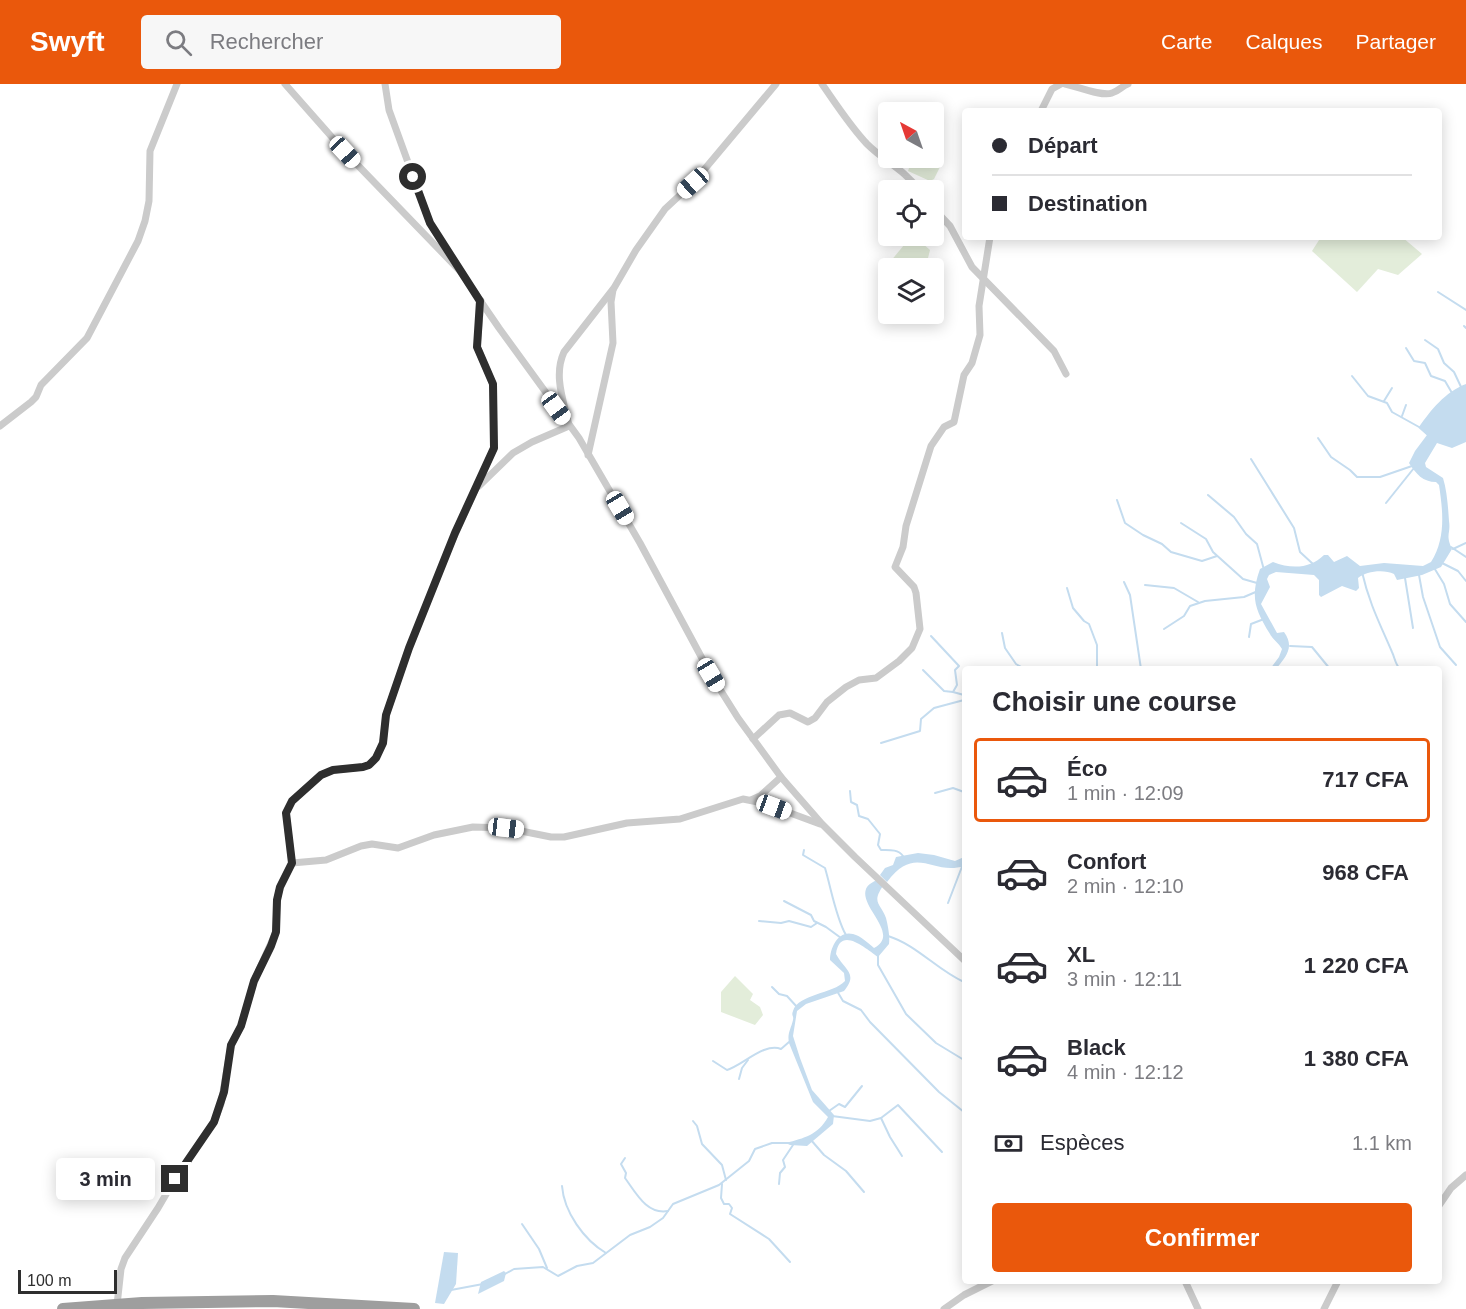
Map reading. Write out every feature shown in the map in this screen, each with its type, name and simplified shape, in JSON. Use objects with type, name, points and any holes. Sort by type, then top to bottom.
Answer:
[{"type":"highway","points":[[63,1309],[117,1305],[273,1301],[414,1309]]},
{"type":"street","points":[[0,426],[36,397],[41,385],[87,338],[138,241],[149,201],[150,151],[177,84]]},
{"type":"street","points":[[285,84],[345,152],[460,271]]},
{"type":"street","points":[[385,84],[392,120],[430,223],[480,301],[588,455],[640,543],[711,675],[753,739],[781,777],[822,824],[962,958]]},
{"type":"street","points":[[569,426],[558,379],[560,360],[564,352],[614,288],[636,250],[665,208],[693,183],[776,84]]},
{"type":"street","points":[[822,84],[868,145],[912,180]]},
{"type":"street","points":[[1042,108],[1052,88],[1063,84],[1106,94],[1114,93],[1123,85],[1128,84]]},
{"type":"street","points":[[944,220],[950,226],[972,267],[1054,351],[1066,374]]},
{"type":"street","points":[[753,739],[779,715],[790,713],[808,722],[815,718],[827,702],[846,687],[859,680],[876,678],[912,648],[920,629],[916,593],[914,587],[895,567],[895,564],[903,547],[906,526],[931,446],[944,428],[954,422],[964,375],[972,363],[980,335],[979,306],[989,240]]},
{"type":"street","points":[[588,455],[613,343],[610,302],[614,288]]},
{"type":"street","points":[[117,1305],[121,1269],[125,1258],[214,1122],[224,1092],[231,1045],[241,1026],[254,981],[276,932],[277,900],[280,887],[292,863],[286,813],[292,801],[310,783],[327,772],[369,765],[376,758],[383,743],[386,715],[409,648],[448,550],[494,448],[493,384],[477,347],[480,301]]},
{"type":"street","points":[[476,489],[513,453],[569,426]]},
{"type":"street","points":[[751,800],[760,796],[781,777]]},
{"type":"street","points":[[292,863],[326,860],[372,844],[398,849],[463,828],[506,828],[551,837],[564,837],[627,823],[680,819],[743,799],[822,824]]},
{"type":"street","points":[[1442,1201],[1451,1188],[1466,1175]]},
{"type":"street","points":[[944,1309],[964,1295],[986,1284]]},
{"type":"street","points":[[1186,1284],[1198,1309]]},
{"type":"street","points":[[1324,1309],[1336,1284]]},
{"type":"green space","points":[[909,168],[940,168],[932,180],[908,171]]},
{"type":"green space","points":[[1319,240],[1406,240],[1422,254],[1398,275],[1378,269],[1357,292],[1312,251]]},
{"type":"green space","points":[[903,246],[925,246],[930,250],[928,258],[893,258]]},
{"type":"green space","points":[[735,976],[753,994],[750,1000],[760,1007],[763,1015],[755,1025],[721,1012],[721,992]]},
{"type":"water","points":[[1466,384],[1466,442],[1452,448],[1437,443],[1425,463],[1426,467],[1443,478],[1446,493],[1452,549],[1441,567],[1422,575],[1397,580],[1390,572],[1370,572],[1358,578],[1359,588],[1356,591],[1342,586],[1321,597],[1319,580],[1314,575],[1276,572],[1269,575],[1267,579],[1270,587],[1261,604],[1277,633],[1284,632],[1289,642],[1286,656],[1278,666],[1272,666],[1282,649],[1271,636],[1256,603],[1255,588],[1260,569],[1273,562],[1293,567],[1306,565],[1319,560],[1324,555],[1328,555],[1334,562],[1347,556],[1360,566],[1384,563],[1423,566],[1431,562],[1441,534],[1439,485],[1420,477],[1409,463],[1427,435],[1419,427],[1434,408],[1458,387]]},
{"type":"water","points":[[918,853],[955,861],[962,858],[962,866],[953,868],[916,862],[907,864],[887,882],[880,875],[885,868],[893,865],[896,857]]},
{"type":"water","points":[[877,880],[883,886],[877,900],[886,918],[889,944],[878,957],[854,942],[843,941],[838,945],[836,954],[849,972],[848,985],[844,991],[806,1004],[797,1011],[793,1036],[800,1058],[812,1090],[834,1115],[833,1124],[807,1146],[790,1145],[786,1143],[815,1132],[828,1117],[813,1102],[789,1043],[792,1013],[796,1005],[808,997],[833,989],[845,981],[844,973],[830,960],[831,950],[839,937],[848,933],[853,934],[874,948],[881,942],[883,935],[881,928],[865,896],[867,887]]},
{"type":"water","points":[[444,1252],[458,1253],[456,1284],[444,1304],[435,1303]]},
{"type":"water","points":[[504,1271],[506,1273],[504,1281],[478,1294],[481,1282]]},
{"type":"waterway","points":[[1438,292],[1466,310]]},
{"type":"waterway","points":[[1425,340],[1438,349],[1444,363],[1454,372],[1462,389]]},
{"type":"waterway","points":[[1406,348],[1414,361],[1425,363],[1431,376],[1445,381],[1452,393]]},
{"type":"waterway","points":[[1352,376],[1368,396],[1387,403],[1392,412],[1419,427],[1428,435]]},
{"type":"waterway","points":[[1384,401],[1392,388]]},
{"type":"waterway","points":[[1402,416],[1406,405]]},
{"type":"waterway","points":[[1318,438],[1331,457],[1357,477],[1380,477],[1412,466]]},
{"type":"waterway","points":[[1251,459],[1294,528],[1300,552],[1313,564]]},
{"type":"waterway","points":[[1386,503],[1414,468]]},
{"type":"waterway","points":[[1208,495],[1234,517],[1246,534],[1257,544],[1264,570]]},
{"type":"waterway","points":[[1117,500],[1125,523],[1162,544],[1171,552],[1202,561],[1217,556]]},
{"type":"waterway","points":[[1181,523],[1206,539],[1213,552],[1243,579],[1257,583]]},
{"type":"waterway","points":[[1453,549],[1466,543]]},
{"type":"waterway","points":[[1451,547],[1466,557]]},
{"type":"waterway","points":[[1440,562],[1458,571],[1466,581]]},
{"type":"waterway","points":[[1433,566],[1444,584],[1450,604],[1466,622]]},
{"type":"waterway","points":[[1362,572],[1375,613],[1398,666]]},
{"type":"waterway","points":[[1419,575],[1423,597],[1440,647],[1456,665]]},
{"type":"waterway","points":[[1405,578],[1413,628]]},
{"type":"waterway","points":[[1124,582],[1130,595],[1141,666]]},
{"type":"waterway","points":[[1145,585],[1174,588],[1198,602]]},
{"type":"waterway","points":[[1067,588],[1073,608],[1089,624],[1097,645],[1097,666]]},
{"type":"waterway","points":[[1164,629],[1184,616],[1190,606],[1205,601],[1244,597],[1258,591]]},
{"type":"waterway","points":[[1249,637],[1251,624],[1264,619]]},
{"type":"waterway","points":[[1002,633],[1005,648],[1020,666]]},
{"type":"waterway","points":[[931,636],[959,666],[955,670],[957,685],[953,692],[962,694]]},
{"type":"waterway","points":[[1290,646],[1312,647],[1328,666]]},
{"type":"waterway","points":[[923,670],[944,691],[953,692]]},
{"type":"waterway","points":[[881,743],[920,731],[921,719],[934,708],[962,701]]},
{"type":"waterway","points":[[935,793],[953,788],[962,791]]},
{"type":"waterway","points":[[850,791],[851,802],[857,805],[859,816],[868,819],[880,834],[878,845],[881,850],[896,851],[903,856]]},
{"type":"waterway","points":[[804,850],[803,855],[825,868],[846,935]]},
{"type":"waterway","points":[[948,903],[962,867]]},
{"type":"waterway","points":[[784,901],[811,915],[814,921],[841,938]]},
{"type":"waterway","points":[[759,921],[781,923],[789,921],[811,927],[817,923]]},
{"type":"waterway","points":[[888,936],[908,945],[962,981]]},
{"type":"waterway","points":[[878,955],[878,965],[906,1014],[936,1043],[962,1059]]},
{"type":"waterway","points":[[772,987],[779,994],[787,996],[797,1007]]},
{"type":"waterway","points":[[837,991],[843,1001],[861,1010],[939,1092],[962,1110]]},
{"type":"waterway","points":[[713,1061],[727,1070],[761,1051],[781,1049],[789,1042]]},
{"type":"waterway","points":[[739,1079],[742,1068],[748,1060]]},
{"type":"waterway","points":[[829,1111],[839,1104],[845,1107],[862,1086]]},
{"type":"waterway","points":[[881,1118],[898,1105],[942,1152]]},
{"type":"waterway","points":[[832,1116],[870,1121],[881,1118],[902,1156]]},
{"type":"waterway","points":[[693,1121],[697,1126],[702,1144],[722,1165],[726,1180]]},
{"type":"waterway","points":[[811,1140],[824,1155],[846,1171],[864,1192]]},
{"type":"waterway","points":[[505,1274],[514,1269],[543,1267],[558,1276],[577,1266],[593,1263],[630,1235],[650,1227],[663,1218],[673,1204],[719,1185],[749,1161],[755,1149],[772,1143],[789,1143]]},
{"type":"waterway","points":[[779,1184],[780,1173],[785,1167],[783,1160],[793,1145]]},
{"type":"waterway","points":[[625,1158],[621,1164],[626,1173],[625,1178],[638,1196],[654,1210],[668,1211]]},
{"type":"waterway","points":[[722,1184],[721,1198],[724,1204],[729,1204],[732,1208],[730,1214],[769,1239],[790,1262]]},
{"type":"waterway","points":[[562,1186],[567,1206],[576,1224],[590,1241],[606,1253]]},
{"type":"waterway","points":[[522,1224],[539,1249],[547,1268]]},
{"type":"waterway","points":[[451,1290],[483,1284]]},
{"type":"route","points":[[175,1179],[214,1122],[224,1092],[231,1045],[241,1026],[254,981],[276,932],[277,900],[280,887],[292,863],[286,813],[292,801],[321,775],[333,770],[363,767],[376,758],[383,743],[386,715],[409,648],[455,533],[489,464],[494,448],[493,384],[477,347],[480,301],[430,223],[413,177]]}]
